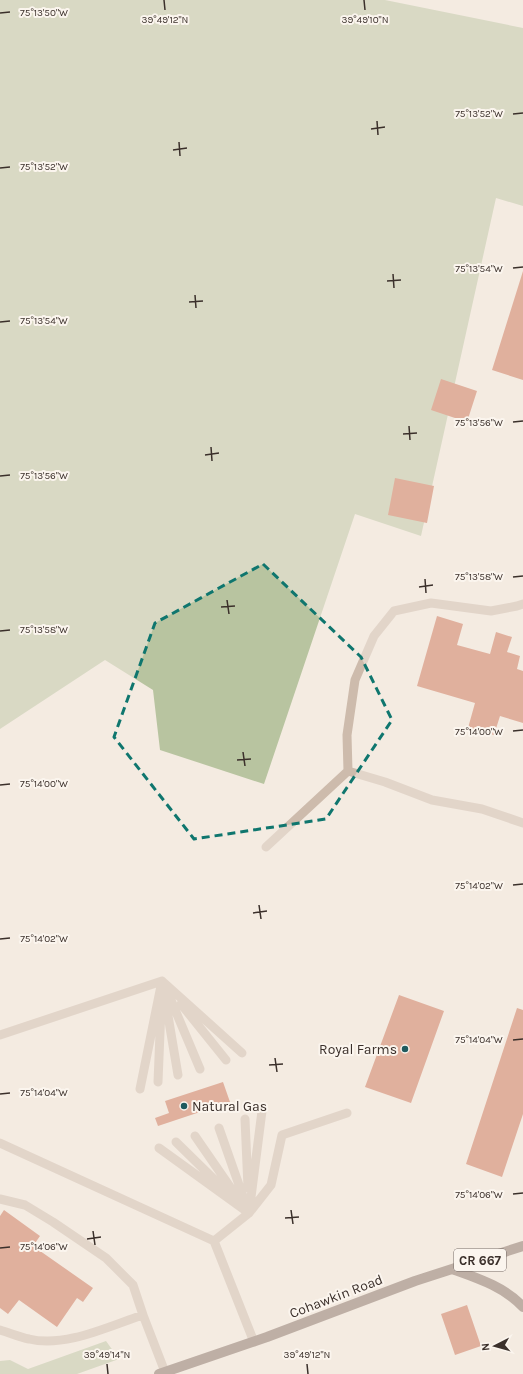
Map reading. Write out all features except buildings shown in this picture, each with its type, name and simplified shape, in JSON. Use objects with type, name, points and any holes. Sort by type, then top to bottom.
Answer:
[{"type":"main road","name":"Cohawkin Road","points":[[162,1373],[254,1342],[415,1281],[523,1246]]},
{"type":"main road","points":[[452,1269],[482,1280],[515,1298],[523,1307]]},
{"type":"lane","points":[[266,847],[348,771],[347,735],[355,680],[374,636],[394,611],[431,603],[491,611],[523,604]]},
{"type":"lane","points":[[348,771],[385,782],[432,800],[482,809],[523,823]]},
{"type":"lane","points":[[0,1035],[162,981]]},
{"type":"lane","points":[[162,981],[242,1053]]},
{"type":"lane","points":[[162,981],[226,1060]]},
{"type":"lane","points":[[162,981],[200,1069]]},
{"type":"lane","points":[[162,981],[178,1076]]},
{"type":"lane","points":[[158,1082],[162,981]]},
{"type":"lane","points":[[140,1089],[162,981]]},
{"type":"lane","points":[[249,1213],[262,1111]]},
{"type":"lane","points":[[214,1241],[249,1213],[271,1185],[282,1135],[347,1113]]},
{"type":"lane","points":[[244,1119],[249,1213]]},
{"type":"lane","points":[[219,1128],[249,1213]]},
{"type":"lane","points":[[196,1136],[249,1213]]},
{"type":"lane","points":[[176,1142],[249,1213]]},
{"type":"lane","points":[[0,1143],[214,1241],[254,1342]]},
{"type":"lane","points":[[159,1148],[249,1213]]},
{"type":"lane","points":[[0,1199],[25,1205],[53,1222],[106,1258],[133,1285],[162,1373]]},
{"type":"lane","points":[[0,1330],[30,1340],[56,1341],[81,1336],[143,1315]]},
{"type":"highlighted area","points":[[263,564],[361,657],[392,720],[326,819],[194,839],[114,737],[155,623]]},
{"type":"green space","points":[[0,0],[385,0],[523,28],[523,206],[496,198],[421,536],[355,514],[264,784],[160,750],[153,690],[105,660],[0,729]]},
{"type":"green space","points":[[106,1341],[119,1359],[77,1374],[0,1374],[0,1361],[10,1360],[28,1369]]},
{"type":"place","name":"Royal Farms","points":[[405,1049]]},
{"type":"place","name":"Natural Gas","points":[[184,1106]]}]
